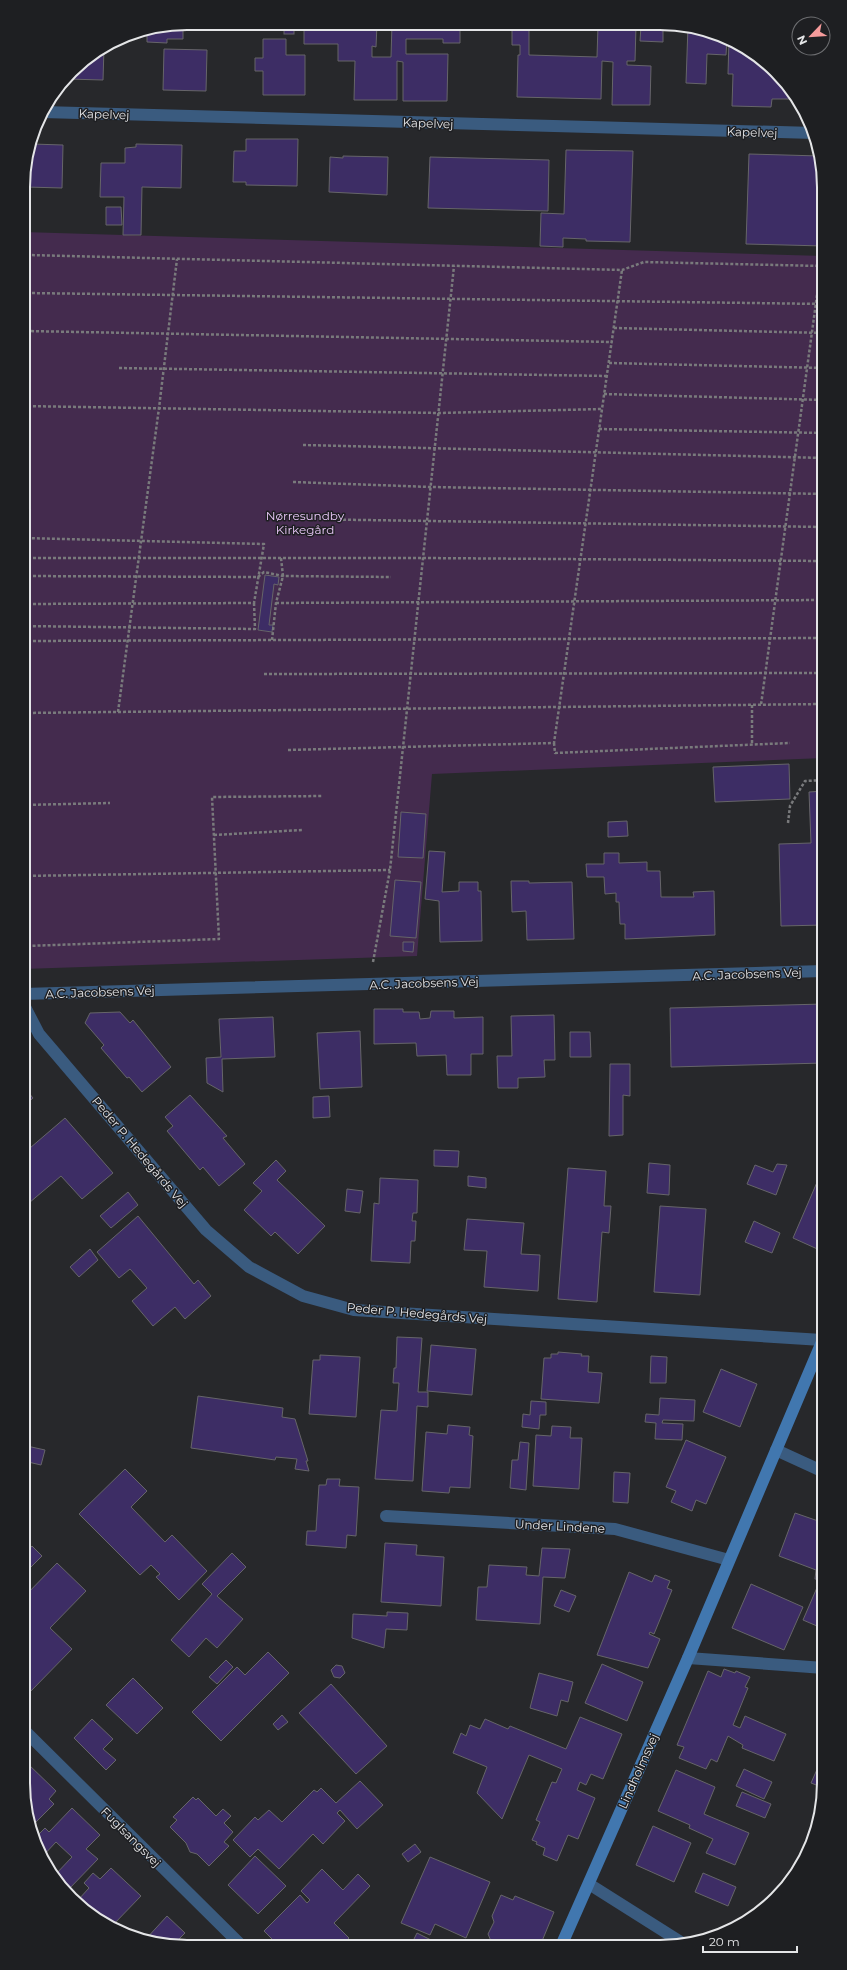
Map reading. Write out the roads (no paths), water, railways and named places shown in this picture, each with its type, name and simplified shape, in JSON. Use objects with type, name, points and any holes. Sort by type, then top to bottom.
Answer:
[{"type":"street","name":"Kapelvej","points":[[49,112],[807,133]]},
{"type":"street","name":"A.C. Jacobsens Vej","points":[[30,994],[817,971]]},
{"type":"street","name":"Peder P. Hedegårds Vej","points":[[30,1017],[39,1034],[206,1230],[249,1267],[304,1296],[354,1310],[817,1339]]},
{"type":"street","name":"Lindholmsvej","points":[[564,1940],[688,1658],[817,1353]]},
{"type":"street","points":[[776,1450],[817,1469]]},
{"type":"street","name":"Under Lindene","points":[[386,1516],[615,1529],[729,1560]]},
{"type":"street","points":[[688,1658],[817,1667]]},
{"type":"street","name":"Fuglsangsvej","points":[[30,1736],[236,1940]]},
{"type":"street","points":[[588,1884],[677,1939]]},
{"type":"park label","name":"Nørresundby Kirkegård","points":[[305,522]]}]
